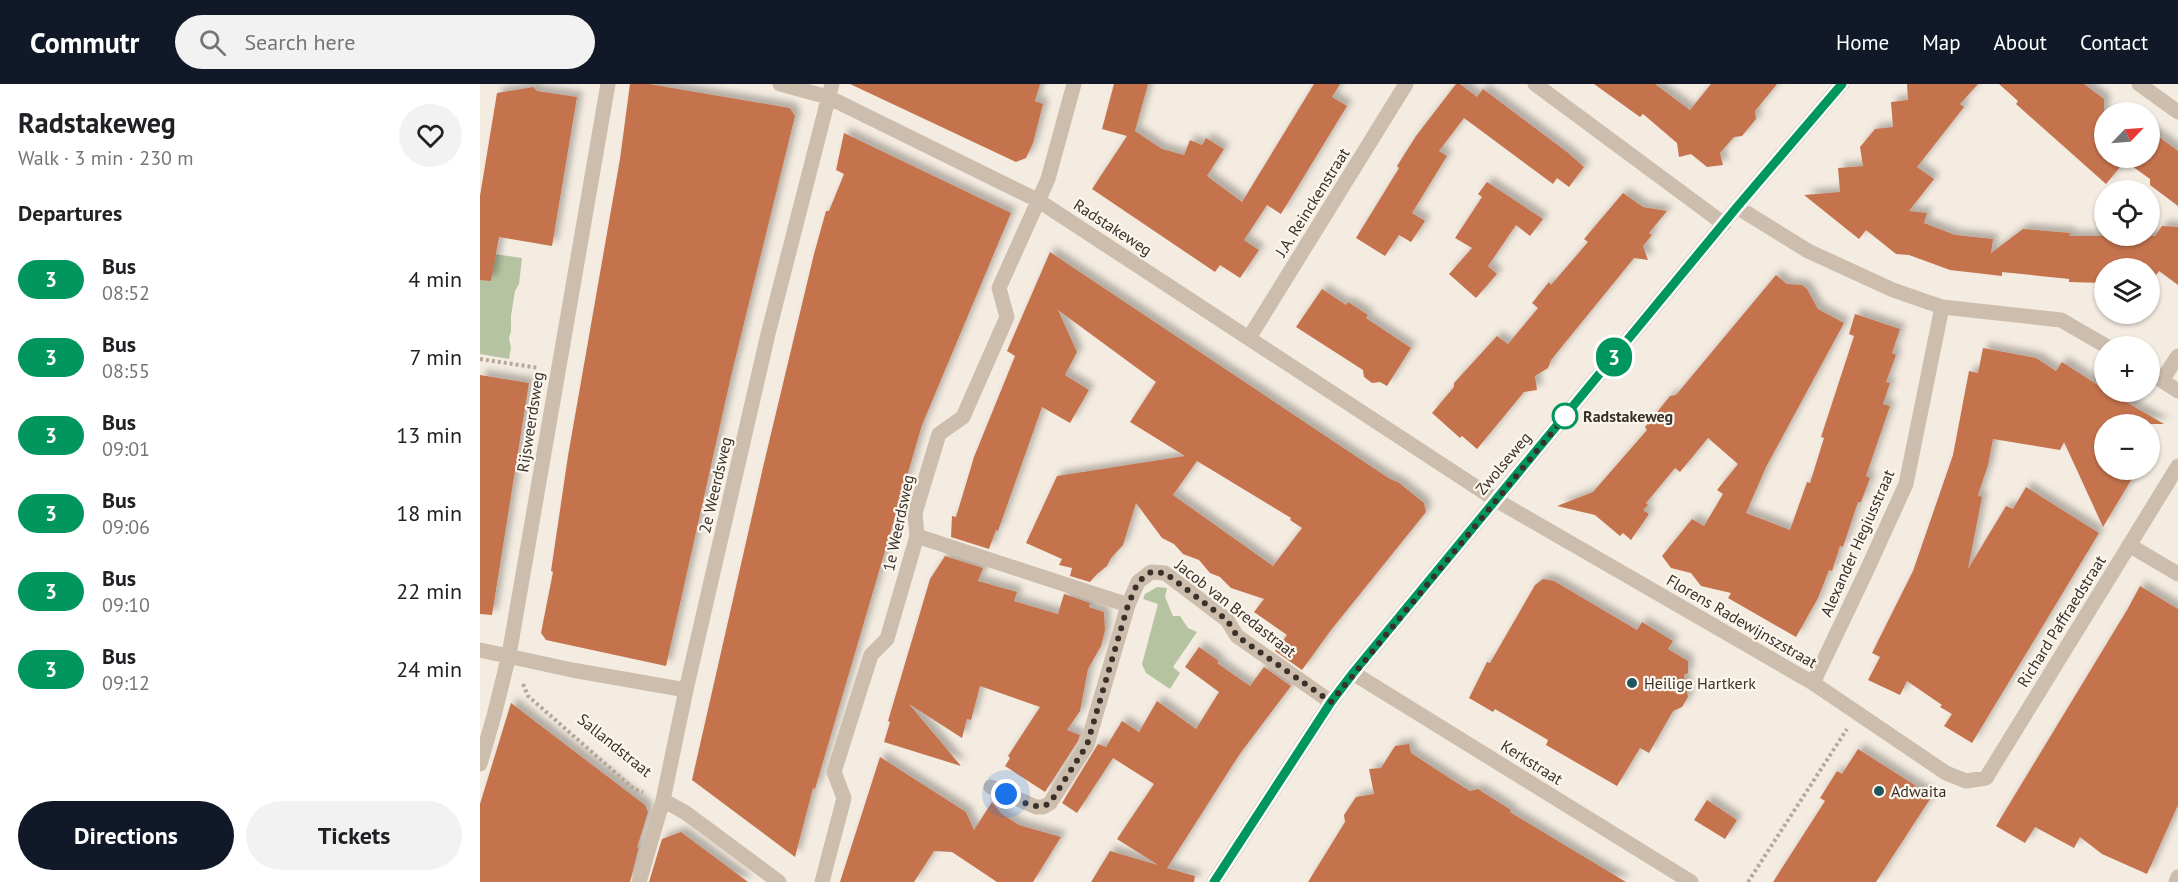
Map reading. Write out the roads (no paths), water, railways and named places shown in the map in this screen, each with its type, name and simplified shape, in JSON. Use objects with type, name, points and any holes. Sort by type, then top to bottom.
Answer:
[{"type":"street","name":"Rijsweerdsweg","points":[[480,764],[495,716],[509,655],[608,84]]},
{"type":"street","name":"Radstakeweg","points":[[780,84],[830,91],[1039,201],[1496,500]]},
{"type":"street","name":"1e Weerdsweg","points":[[822,882],[844,798],[834,772],[871,655],[887,639],[917,536],[915,513],[939,434],[963,417],[1006,317],[999,288],[1048,179],[1074,84]]},
{"type":"street","name":"J.A. Reinckenstraat","points":[[1249,338],[1406,84]]},
{"type":"street","points":[[1535,84],[1724,224]]},
{"type":"street","name":"Zwolseweg","points":[[1214,882],[1331,702],[1353,673],[1737,207],[1842,84]]},
{"type":"street","points":[[2139,84],[2178,111]]},
{"type":"street","name":"2e Weerdsweg","points":[[639,882],[663,800],[768,334],[830,91]]},
{"type":"street","points":[[1737,207],[1808,250],[1893,290],[1942,306],[2061,320],[2094,339]]},
{"type":"street","name":"Alexander Hegiusstraat","points":[[1813,683],[1906,484],[1942,306]]},
{"type":"street","points":[[2160,372],[2178,356]]},
{"type":"street","points":[[2160,379],[2178,391]]},
{"type":"street","name":"Richard Paffraedstraat","points":[[1966,781],[1986,778],[2178,466]]},
{"type":"street","name":"Florens Radewijnszstraat","points":[[1496,500],[1813,683],[1946,773],[1966,781]]},
{"type":"street","points":[[917,536],[1128,605]]},
{"type":"street","points":[[2129,545],[2178,574]]},
{"type":"street","name":"Jacob van Bredastraat","points":[[991,787],[1036,807],[1043,807],[1050,803],[1090,739],[1128,605],[1138,582],[1151,572],[1165,573],[1227,620],[1237,636],[1331,702]]},
{"type":"street","points":[[480,650],[572,670],[686,690]]},
{"type":"street","name":"Kerkstraat","points":[[1353,673],[1691,882]]},
{"type":"street","points":[[663,800],[686,813],[779,882]]},
{"type":"street","points":[[2176,882],[2178,877]]},
{"type":"place","name":"Radstakeweg","points":[[1565,416]]},
{"type":"place","name":"Heilige Hartkerk","points":[[1632,683]]},
{"type":"place","name":"Adwaita","points":[[1879,791]]}]
